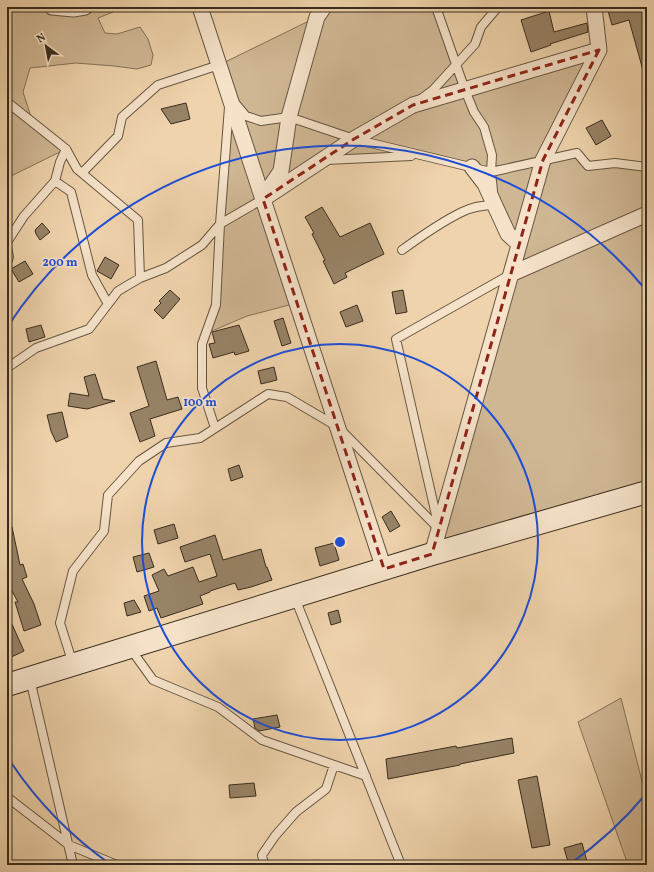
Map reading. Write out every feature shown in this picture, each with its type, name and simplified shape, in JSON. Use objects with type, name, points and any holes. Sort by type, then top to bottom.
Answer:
[{"type":"main road","points":[[7,685],[432,554],[647,492]]},
{"type":"street","points":[[52,7],[73,9],[85,7]]},
{"type":"street","points":[[200,7],[384,569]]},
{"type":"street","points":[[263,199],[281,172],[289,117],[317,17],[324,7]]},
{"type":"street","points":[[432,554],[543,160],[599,50],[594,7]]},
{"type":"street","points":[[263,199],[354,139],[413,105],[599,50]]},
{"type":"street","points":[[472,167],[486,184],[508,234],[519,244]]},
{"type":"street","points":[[511,274],[647,214]]},
{"type":"lane","points":[[402,250],[422,235],[463,211],[483,206],[495,205],[491,172],[492,155],[484,127],[474,112],[464,90],[436,7]]},
{"type":"lane","points":[[413,105],[433,90],[475,44],[481,27],[498,7]]},
{"type":"lane","points":[[82,173],[118,136],[122,117],[158,85],[219,65]]},
{"type":"lane","points":[[230,98],[246,116],[261,121],[289,117],[354,139],[491,172],[577,153],[588,166],[615,163],[647,167]]},
{"type":"lane","points":[[215,428],[202,388],[202,344],[216,305],[220,224],[230,98]]},
{"type":"lane","points":[[7,102],[66,149],[77,169],[138,220],[140,278]]},
{"type":"lane","points":[[7,242],[24,216],[55,181],[60,162],[66,149]]},
{"type":"lane","points":[[322,160],[422,155]]},
{"type":"lane","points":[[55,181],[71,192],[92,275],[108,304]]},
{"type":"lane","points":[[7,368],[36,348],[89,329],[118,291],[140,278],[166,268],[202,245],[220,224],[263,199]]},
{"type":"lane","points":[[7,246],[7,263]]},
{"type":"lane","points":[[439,529],[396,339],[511,274]]},
{"type":"lane","points":[[73,665],[60,623],[74,571],[104,531],[108,495],[138,461],[166,443],[200,438],[268,394],[287,397],[338,428],[439,529]]},
{"type":"lane","points":[[294,597],[401,865]]},
{"type":"lane","points":[[129,648],[153,680],[218,707],[262,740],[366,776]]},
{"type":"lane","points":[[30,678],[73,865]]},
{"type":"lane","points":[[264,865],[262,855],[275,836],[296,812],[326,789],[334,765]]},
{"type":"lane","points":[[7,797],[69,845],[117,865]]},
{"type":"highlighted area","points":[[599,50],[543,160],[432,554],[384,569],[263,199],[354,139],[413,105]]},
{"type":"shaded area","points":[[7,7],[117,7],[113,12],[98,18],[105,33],[117,34],[140,27],[148,39],[153,55],[151,65],[137,69],[76,63],[30,68],[23,92],[33,123],[66,149],[7,178]]},
{"type":"shaded area","points":[[324,7],[436,7],[465,90],[599,50],[543,159],[577,153],[588,166],[647,167],[647,492],[432,554],[519,244],[472,167],[422,155],[322,160],[263,199],[297,303],[247,316],[205,334],[216,305],[230,98],[219,65],[317,17]]},
{"type":"shaded area","points":[[621,698],[647,801],[647,865],[628,865],[578,722]]},
{"type":"building","points":[[621,7],[647,7],[647,73],[644,74],[629,20],[612,25],[608,11]]},
{"type":"building","points":[[549,11],[554,32],[587,23],[588,32],[550,44],[551,45],[531,52],[521,20]]},
{"type":"building","points":[[186,103],[190,119],[171,124],[161,109]]},
{"type":"building","points":[[602,120],[611,136],[596,145],[586,128]]},
{"type":"building","points":[[322,207],[340,237],[370,223],[384,254],[345,273],[347,277],[334,284],[323,261],[325,260],[312,234],[314,233],[305,217]]},
{"type":"building","points":[[42,223],[50,232],[40,240],[35,230]]},
{"type":"building","points":[[105,257],[119,265],[111,279],[97,271]]},
{"type":"building","points":[[25,261],[33,274],[19,282],[11,269]]},
{"type":"building","points":[[170,290],[180,299],[163,319],[154,310],[161,303],[159,301]]},
{"type":"building","points":[[403,290],[407,312],[396,314],[392,292]]},
{"type":"building","points":[[357,305],[363,321],[346,327],[340,312]]},
{"type":"building","points":[[283,318],[291,343],[282,346],[274,321]]},
{"type":"building","points":[[41,325],[45,337],[29,342],[26,329]]},
{"type":"building","points":[[239,325],[249,351],[235,355],[234,352],[213,358],[209,344],[215,343],[212,332]]},
{"type":"building","points":[[156,361],[167,400],[178,397],[182,409],[150,419],[155,436],[140,442],[130,413],[149,406],[137,367]]},
{"type":"building","points":[[274,367],[277,380],[261,384],[258,371]]},
{"type":"building","points":[[95,374],[103,399],[115,401],[87,409],[68,406],[70,393],[89,396],[84,377]]},
{"type":"building","points":[[62,412],[68,437],[56,442],[51,431],[47,415]]},
{"type":"building","points":[[239,465],[243,477],[231,481],[228,469]]},
{"type":"building","points":[[391,511],[400,526],[390,532],[382,517]]},
{"type":"building","points":[[174,524],[178,538],[158,544],[154,530]]},
{"type":"building","points":[[12,527],[20,565],[23,564],[27,577],[22,579],[34,604],[41,625],[24,631],[15,602],[18,602],[7,582],[7,528]]},
{"type":"building","points":[[215,535],[223,560],[261,549],[266,567],[272,580],[238,590],[235,583],[210,591],[200,596],[203,604],[161,618],[157,608],[149,611],[144,596],[159,591],[152,575],[164,569],[168,576],[193,567],[199,582],[217,576],[210,554],[185,562],[180,547]]},
{"type":"building","points":[[334,543],[339,560],[320,566],[315,548]]},
{"type":"building","points":[[149,553],[154,567],[137,572],[133,557]]},
{"type":"building","points":[[134,600],[141,612],[127,616],[124,603]]},
{"type":"building","points":[[338,610],[341,622],[331,625],[328,613]]},
{"type":"building","points":[[7,613],[24,651],[7,659]]},
{"type":"building","points":[[277,715],[280,727],[259,731],[255,728],[253,719]]},
{"type":"building","points":[[512,738],[514,753],[388,779],[386,759],[456,746],[457,748]]},
{"type":"building","points":[[537,776],[550,845],[532,848],[518,780]]},
{"type":"building","points":[[254,783],[256,796],[230,798],[229,785]]},
{"type":"building","points":[[582,843],[588,865],[569,865],[564,848]]}]
